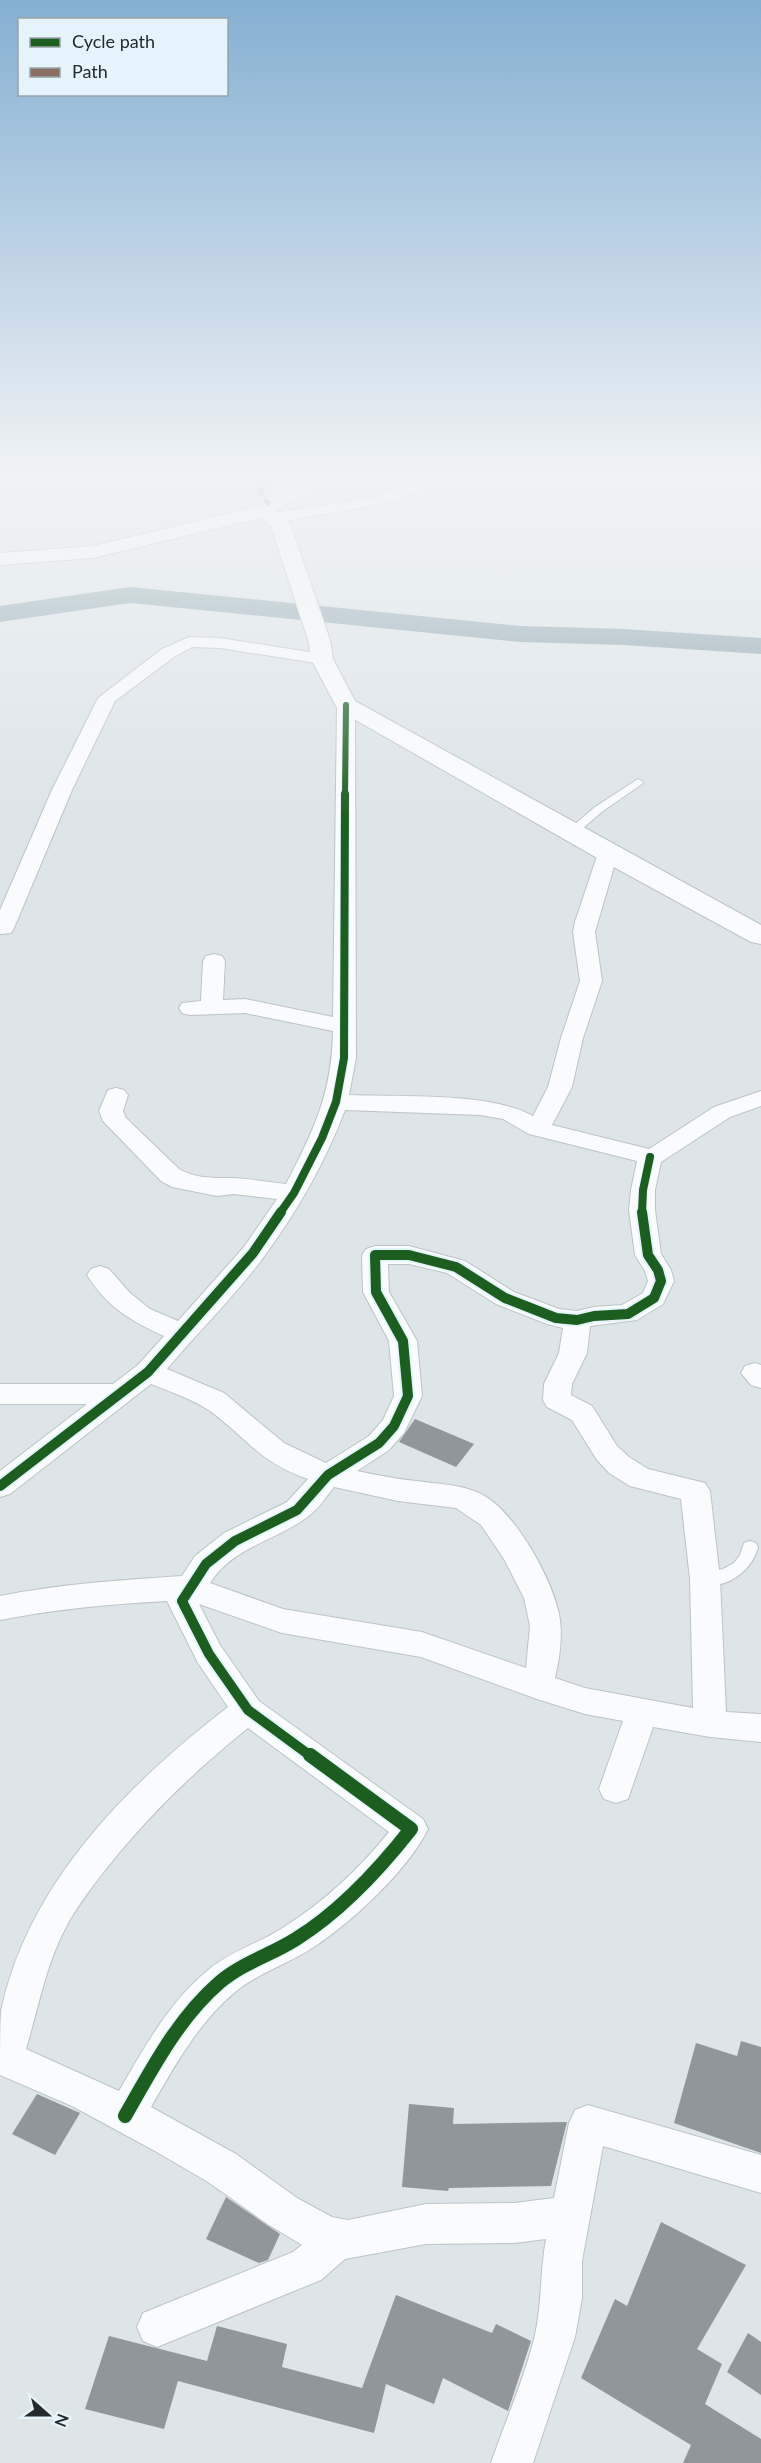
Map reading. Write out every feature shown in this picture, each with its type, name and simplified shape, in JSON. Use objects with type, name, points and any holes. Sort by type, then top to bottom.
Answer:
[{"type":"street","points":[[0,1486],[148,1372],[253,1253],[294,1193],[322,1138],[336,1102],[344,1058],[346,705],[321,650],[301,588]]},
{"type":"street","points":[[3,928],[62,790],[107,698],[168,653],[189,642],[321,650]]},
{"type":"street","points":[[346,705],[608,853],[761,936]]},
{"type":"street","points":[[538,1129],[560,1087],[572,1038],[591,981],[584,932],[608,853]]},
{"type":"street","points":[[214,962],[201,1007],[264,1009],[344,1026]]},
{"type":"street","points":[[116,1095],[111,1111],[115,1121],[170,1175],[201,1186],[233,1186],[294,1193]]},
{"type":"street","points":[[336,1102],[480,1108],[510,1113],[538,1129],[650,1157],[722,1112],[761,1098]]},
{"type":"street","points":[[125,2115],[156,2062],[181,2026],[221,1982],[319,1923],[371,1878],[411,1829],[248,1710],[195,1629],[182,1601],[189,1588],[206,1564],[235,1541],[297,1510],[328,1475],[379,1443],[394,1426],[408,1396],[403,1341],[376,1292],[375,1255],[409,1255],[456,1268],[505,1298],[556,1317],[577,1320],[594,1316],[628,1314],[654,1299],[661,1281],[658,1270],[648,1255],[642,1210],[643,1190],[650,1157]]},
{"type":"street","points":[[100,1275],[121,1299],[141,1315],[182,1333]]},
{"type":"street","points":[[577,1320],[573,1353],[558,1384],[557,1400],[582,1413],[607,1453],[619,1465],[640,1478],[695,1491],[705,1579],[710,1724]]},
{"type":"street","points":[[148,1372],[200,1393],[221,1405],[271,1450],[288,1460],[328,1475],[412,1492],[449,1494],[474,1503],[493,1518],[508,1538],[529,1576],[546,1619],[546,1653],[537,1686]]},
{"type":"street","points":[[0,1394],[119,1394]]},
{"type":"street","points":[[0,1608],[85,1594],[189,1588],[282,1621],[422,1645],[585,1701],[710,1724],[761,1728]]},
{"type":"street","points":[[248,1710],[208,1741],[114,1832],[65,1895],[49,1924],[3,2058],[27,2067],[125,2115],[224,2169],[306,2225],[337,2239],[348,2240],[426,2224],[514,2223],[570,2216]]},
{"type":"street","points":[[616,1789],[642,1712]]},
{"type":"street","points":[[512,2463],[555,2337],[562,2298],[562,2261],[588,2123],[759,2178]]},
{"type":"street","points":[[157,2327],[306,2266],[320,2257],[337,2239]]},
{"type":"lane","points":[[572,832],[599,809],[638,782]]},
{"type":"lane","points":[[705,1579],[720,1577],[742,1566],[748,1560],[750,1547]]},
{"type":"building","points":[[415,1419],[474,1444],[456,1467],[399,1442]]},
{"type":"building","points":[[741,2041],[761,2047],[761,2153],[674,2123],[696,2043],[737,2056]]},
{"type":"building","points":[[37,2094],[80,2113],[55,2155],[12,2134]]},
{"type":"building","points":[[409,2104],[454,2108],[453,2124],[567,2122],[551,2186],[449,2188],[448,2191],[402,2187]]},
{"type":"building","points":[[226,2197],[280,2234],[268,2260],[259,2263],[206,2239]]},
{"type":"building","points":[[661,2222],[746,2265],[697,2349],[722,2364],[705,2404],[761,2439],[761,2463],[683,2463],[691,2445],[581,2378],[615,2299],[627,2306]]},
{"type":"building","points":[[396,2295],[492,2333],[496,2324],[531,2341],[508,2411],[443,2378],[434,2404],[386,2384],[374,2433],[178,2381],[164,2429],[85,2409],[109,2336],[207,2361],[217,2326],[287,2344],[282,2367],[362,2388]]},
{"type":"building","points":[[748,2333],[761,2342],[761,2395],[727,2372]]},
{"type":"waterway","points":[[0,614],[130,595],[521,634],[624,637],[761,646]]},
{"type":"cycle path","points":[[0,1486],[148,1372],[253,1253],[294,1193],[322,1138],[336,1102],[344,1058],[346,705]]},
{"type":"cycle path","points":[[125,2116],[167,2045],[205,1996],[229,1975],[296,1939],[328,1916],[372,1875],[411,1829],[248,1710],[209,1654],[182,1601],[206,1564],[235,1541],[297,1510],[328,1475],[379,1443],[394,1426],[408,1396],[403,1341],[376,1292],[375,1255],[409,1255],[456,1267],[505,1298],[556,1318],[577,1320],[594,1316],[628,1314],[654,1298],[661,1281],[658,1270],[648,1255],[642,1210],[643,1190],[650,1157]]}]
